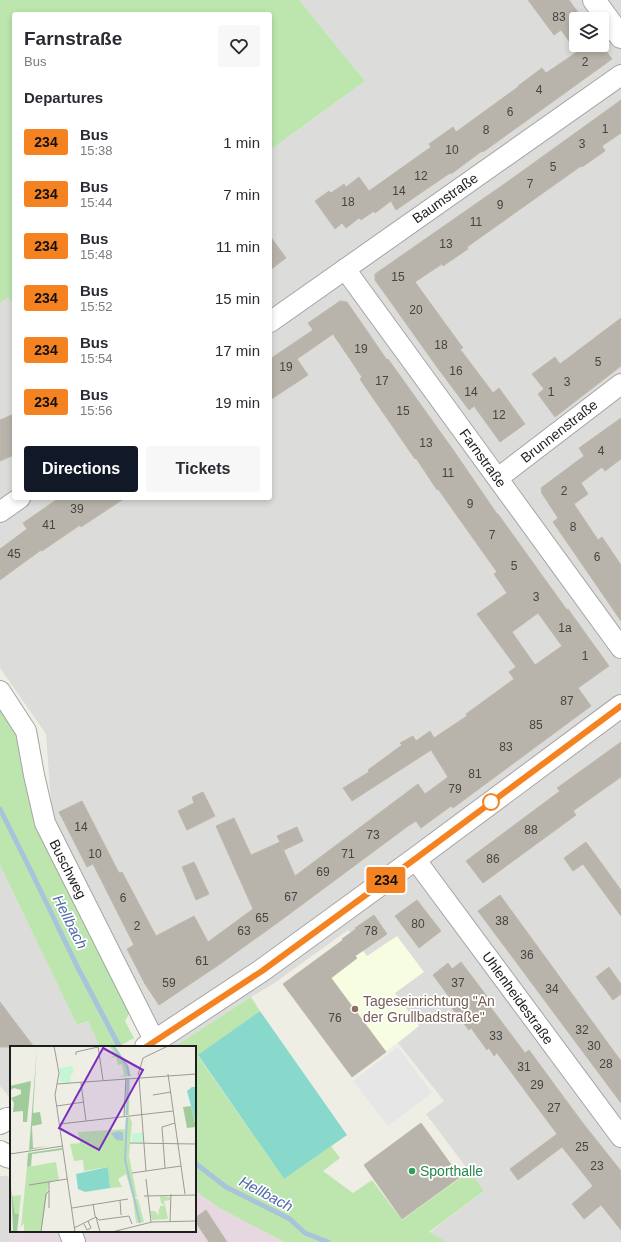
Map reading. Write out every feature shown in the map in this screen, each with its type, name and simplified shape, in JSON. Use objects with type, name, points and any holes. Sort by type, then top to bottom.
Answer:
[{"type":"street","points":[[594,0],[621,37]]},
{"type":"street","name":"Baumstraße","points":[[272,321],[621,75]]},
{"type":"street","name":"Farnstraße","points":[[345,268],[621,648]]},
{"type":"street","name":"Brunnenstraße","points":[[498,478],[621,384]]},
{"type":"street","points":[[0,512],[17,500]]},
{"type":"street","name":"Buschweg","points":[[0,691],[26,731],[44,823],[151,1044]]},
{"type":"street","points":[[151,1044],[262,971],[621,706]]},
{"type":"street","name":"Uhlenheidestraße","points":[[415,859],[621,1137]]},
{"type":"street","points":[[70,1232],[74,1242]]},
{"type":"shaded area","points":[[299,0],[621,0],[621,1242],[447,1242],[429,1233],[484,1191],[426,1114],[444,1101],[398,1043],[419,1026],[348,930],[273,984],[176,1046],[166,1046],[50,817],[51,802],[46,734],[0,668],[0,303],[8,297],[12,303],[12,500],[272,500],[272,149],[365,81]]},
{"type":"shaded area","points":[[0,865],[77,1025],[88,1021],[100,1046],[10,1046],[10,1098],[0,1086]]},
{"type":"shaded area","name":"Tageseinrichtung \"An der Grullbadstraße\"","points":[[397,936],[424,972],[395,993],[419,1026],[352,1077],[283,984],[343,940],[361,949],[367,956]]},
{"type":"shaded area","points":[[260,1011],[347,1135],[284,1179],[198,1055]]},
{"type":"shaded area","points":[[398,1047],[432,1093],[388,1126],[353,1081]]},
{"type":"shaded area","points":[[0,1176],[7,1176],[10,1179],[10,1232],[25,1232],[7,1242],[0,1242]]},
{"type":"shaded area","points":[[196,1192],[221,1209],[284,1242],[7,1242],[25,1232],[196,1232]]},
{"type":"green space","points":[[0,0],[299,0],[365,81],[272,149],[272,12],[12,12],[12,303],[8,297],[0,303]]},
{"type":"green space","points":[[0,708],[19,737],[131,1010],[125,1021],[134,1038],[120,1046],[100,1046],[88,1021],[77,1025],[0,865]]},
{"type":"green space","points":[[251,997],[260,1011],[198,1056],[284,1179],[331,1146],[340,1158],[323,1171],[353,1193],[372,1180],[402,1220],[470,1171],[484,1191],[429,1232],[447,1242],[284,1242],[221,1209],[196,1192],[196,1046],[176,1046]]},
{"type":"building","points":[[528,0],[569,0],[578,12],[569,12],[569,41],[561,30],[554,35]]},
{"type":"building","points":[[577,52],[607,52],[612,59],[483,152],[482,151],[451,174],[450,173],[396,210],[391,201],[375,213],[374,211],[361,220],[359,218],[346,228],[342,223],[335,229],[315,201],[329,191],[331,193],[344,184],[346,187],[359,177],[369,191],[431,147],[429,144],[453,127],[456,132],[542,68],[546,73]]},
{"type":"building","points":[[621,100],[621,133],[602,146],[605,151],[582,167],[581,166],[467,247],[468,249],[443,266],[442,264],[415,282],[463,348],[460,349],[493,393],[499,388],[525,424],[500,442],[474,406],[469,410],[437,367],[375,280],[375,274],[510,180]]},
{"type":"building","points":[[272,239],[286,258],[272,268]]},
{"type":"building","points":[[340,301],[347,302],[387,360],[388,359],[454,451],[497,514],[609,666],[578,688],[591,706],[453,808],[451,806],[421,828],[416,821],[408,826],[280,921],[159,1005],[145,984],[127,949],[134,945],[93,864],[87,867],[59,812],[82,801],[119,873],[122,872],[156,936],[194,916],[208,942],[253,909],[216,826],[234,818],[251,855],[280,842],[295,876],[418,784],[425,794],[448,777],[431,750],[352,801],[343,788],[369,772],[368,770],[402,745],[400,743],[413,736],[416,741],[430,731],[434,738],[467,716],[466,714],[514,679],[509,672],[516,667],[477,614],[507,593],[494,574],[497,572],[438,489],[437,490],[364,385],[360,379],[362,377],[333,334],[297,359],[308,375],[272,399],[272,358],[313,330],[308,323]],"holes":[[[538,613],[562,646],[535,665],[512,632]]]},
{"type":"building","points":[[621,318],[621,366],[555,417],[538,394],[544,389],[532,374],[555,357],[560,364]]},
{"type":"building","points":[[12,415],[12,456],[0,461],[0,420]]},
{"type":"building","points":[[621,418],[621,459],[605,471],[602,467],[581,483],[588,494],[574,504],[598,540],[602,537],[621,565],[621,621],[553,522],[558,518],[541,492],[541,488],[584,456],[579,448]]},
{"type":"building","points":[[56,500],[122,500],[81,527],[80,525],[42,551],[41,550],[0,580],[0,549],[27,529],[23,523]]},
{"type":"building","points":[[621,742],[621,777],[573,811],[576,815],[483,883],[466,861],[560,791],[557,788]]},
{"type":"building","points":[[203,792],[215,816],[187,830],[178,811],[194,803],[192,797]]},
{"type":"building","points":[[297,827],[303,841],[284,850],[277,836]]},
{"type":"building","points":[[586,842],[621,890],[621,916],[583,864],[573,871],[564,858]]},
{"type":"building","points":[[194,862],[209,894],[196,900],[182,867]]},
{"type":"building","points":[[500,895],[621,1061],[621,1103],[478,911]]},
{"type":"building","points":[[417,900],[441,931],[419,948],[395,916]]},
{"type":"building","points":[[374,915],[387,934],[355,956],[357,958],[331,978],[386,1052],[352,1077],[283,984]]},
{"type":"building","points":[[461,962],[492,1003],[489,1005],[525,1053],[529,1050],[582,1122],[621,1171],[621,1230],[601,1205],[584,1219],[572,1204],[593,1186],[562,1147],[518,1180],[510,1169],[557,1134],[497,1053],[494,1056],[489,1048],[487,1050],[471,1028],[469,1030],[460,1019],[452,1008],[456,1006],[433,975],[448,963],[452,969]]},
{"type":"building","points":[[609,967],[621,984],[621,994],[613,1000],[596,977]]},
{"type":"building","points":[[0,1002],[33,1046],[0,1047]]},
{"type":"building","name":"Sporthalle","points":[[421,1123],[460,1177],[402,1219],[364,1165]]},
{"type":"building","points":[[206,1210],[227,1242],[209,1242],[196,1222],[196,1217]]},
{"type":"waterway","name":"Hellbach","points":[[0,809],[78,968],[119,1046]]},
{"type":"waterway","name":"Hellbach","points":[[196,1164],[226,1187],[290,1219],[305,1233],[328,1242]]},
{"type":"bus line","name":"234","points":[[148,1046],[262,971],[621,706]]},
{"type":"place","name":"Tageseinrichtung \"An der Grullbadstraße\"","points":[[355,1009]]},
{"type":"place","name":"Sporthalle","points":[[412,1171]]}]
